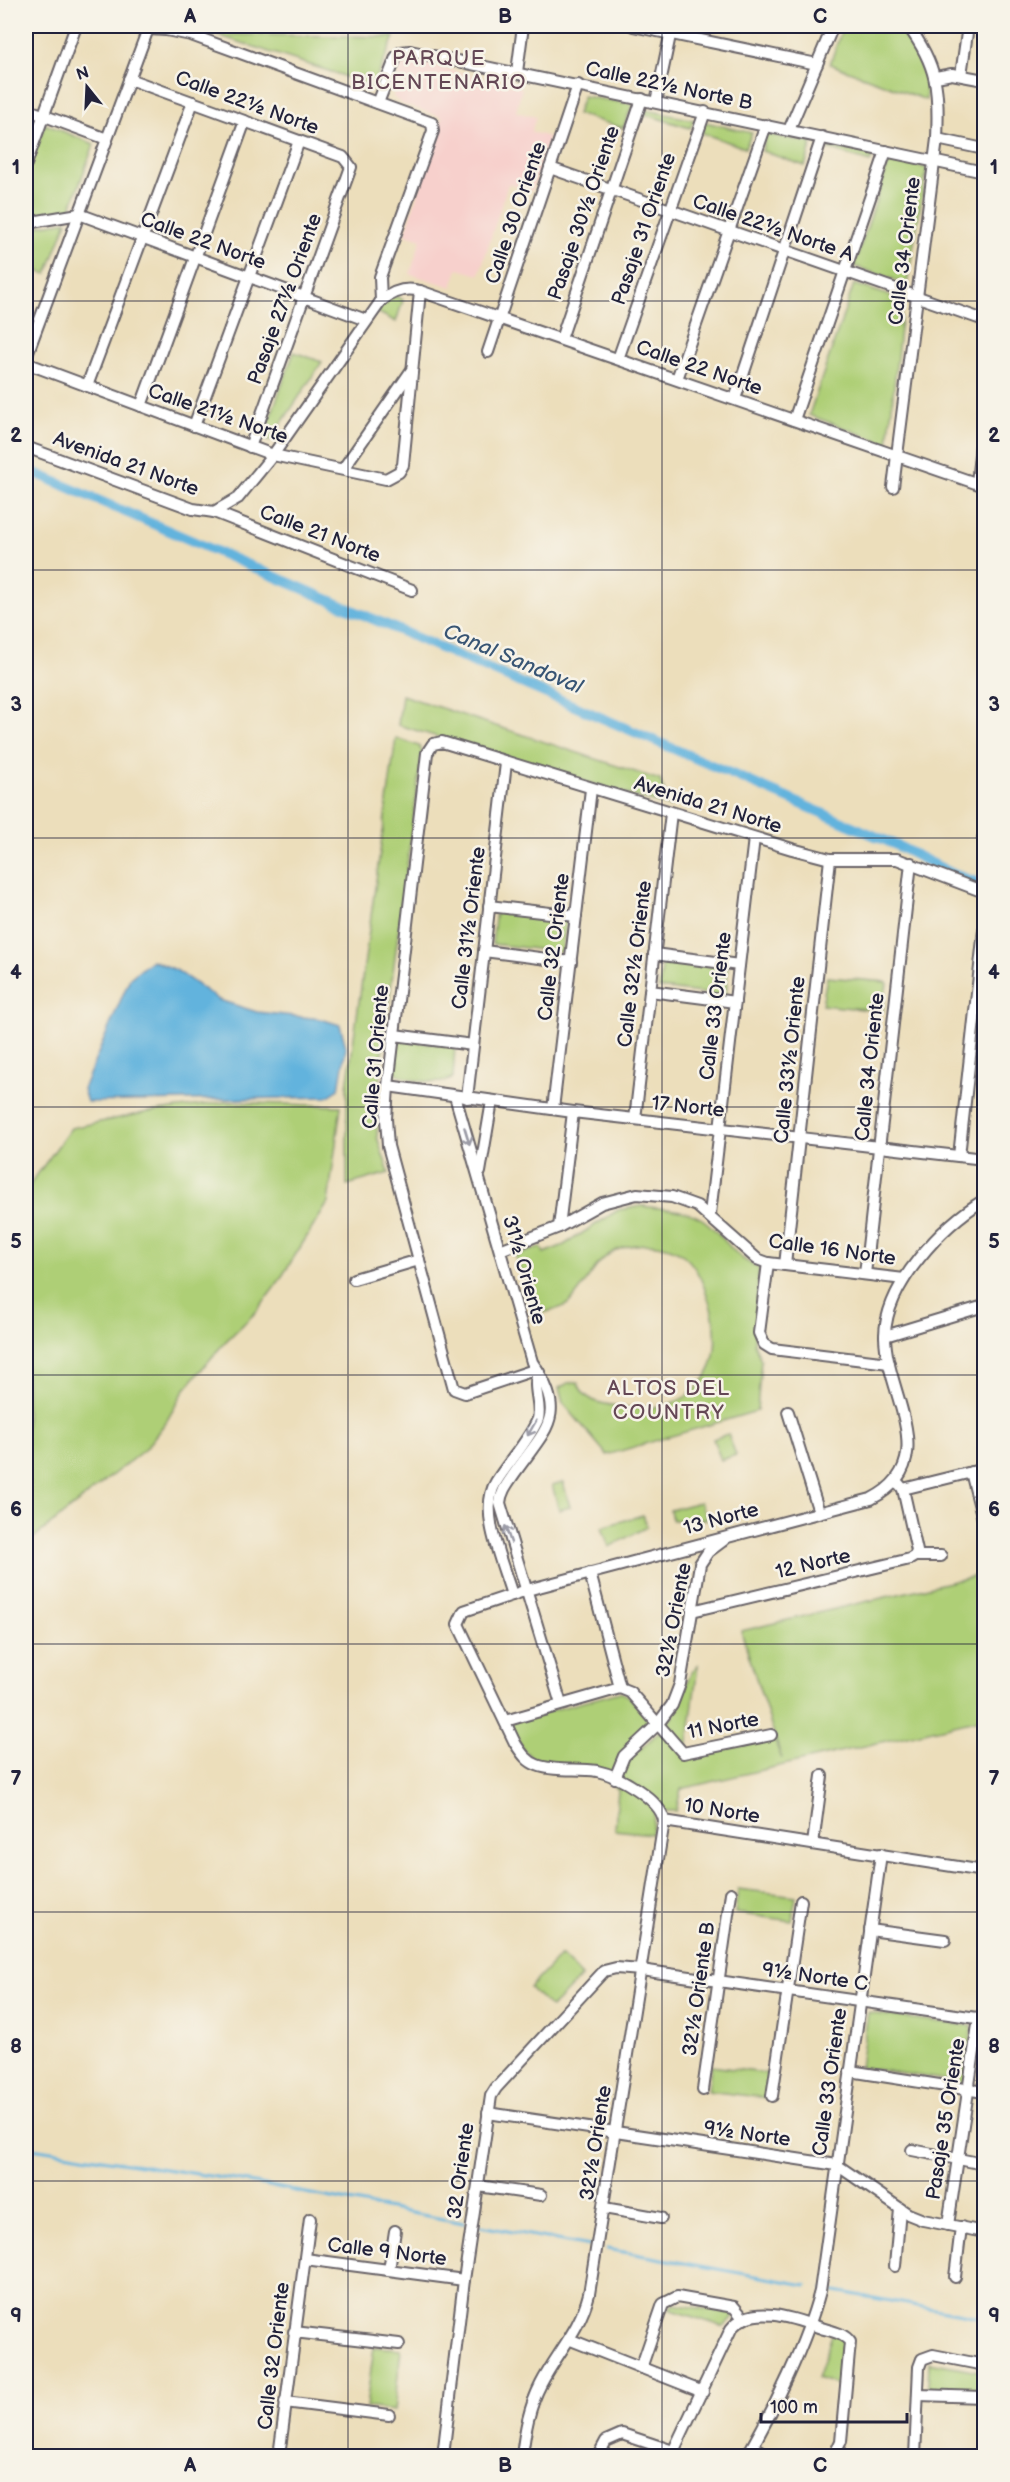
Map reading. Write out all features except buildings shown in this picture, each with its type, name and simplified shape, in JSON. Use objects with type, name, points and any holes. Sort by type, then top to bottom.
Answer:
[{"type":"street","points":[[26,164],[76,26]]},
{"type":"street","points":[[102,26],[191,35],[433,125],[433,131],[380,277],[381,301],[273,455],[238,498],[214,512]]},
{"type":"street","points":[[517,72],[523,26]]},
{"type":"street","points":[[633,26],[671,29],[817,64]]},
{"type":"street","points":[[789,130],[833,26]]},
{"type":"street","name":"Calle 34 Oriente","points":[[894,487],[937,139],[939,99],[936,77],[926,52],[908,26]]},
{"type":"street","points":[[961,75],[968,26]]},
{"type":"street","points":[[26,357],[148,29]]},
{"type":"street","points":[[656,102],[671,29]]},
{"type":"street","name":"Calle 22½ Norte B","points":[[378,103],[396,57],[404,51],[517,72],[984,172]]},
{"type":"street","points":[[936,77],[948,74],[984,80]]},
{"type":"street","name":"Calle 22½ Norte","points":[[129,79],[343,157],[350,164]]},
{"type":"street","name":"Calle 30 Oriente","points":[[488,352],[578,85]]},
{"type":"street","name":"Pasaje 30½ Oriente","points":[[561,339],[642,99]]},
{"type":"street","points":[[87,386],[193,102]]},
{"type":"street","points":[[26,109],[107,139]]},
{"type":"street","name":"Pasaje 31 Oriente","points":[[618,359],[705,112]]},
{"type":"street","points":[[141,406],[245,122]]},
{"type":"street","points":[[677,379],[766,125]]},
{"type":"street","points":[[735,399],[822,137]]},
{"type":"street","points":[[937,139],[984,149]]},
{"type":"street","points":[[194,426],[299,141]]},
{"type":"street","points":[[794,420],[886,151]]},
{"type":"street","name":"Pasaje 27½ Oriente","points":[[250,447],[351,174],[350,164]]},
{"type":"street","name":"Calle 22½ Norte A","points":[[550,168],[984,320]]},
{"type":"street","name":"Calle 22 Norte","points":[[26,223],[79,214],[366,320]]},
{"type":"street","name":"Calle 22 Norte","points":[[381,301],[401,290],[420,291],[981,484]]},
{"type":"street","name":"Calle 21½ Norte","points":[[26,363],[273,455],[386,479],[399,472],[403,465],[420,291]]},
{"type":"street","points":[[343,469],[413,369]]},
{"type":"street","points":[[981,484],[984,416]]},
{"type":"street","name":"Avenida 21 Norte","points":[[26,447],[193,509],[214,512]]},
{"type":"street","name":"Calle 21 Norte","points":[[214,512],[412,590]]},
{"type":"street","name":"Avenida 21 Norte","points":[[427,753],[433,744],[442,742],[754,838],[830,859],[890,859],[910,863],[984,892]]},
{"type":"street","name":"Calle 31 Oriente","points":[[427,753],[388,1086],[386,1132],[452,1385],[457,1392],[475,1390],[538,1371]]},
{"type":"street","name":"Calle 31½ Oriente","points":[[467,1098],[506,763]]},
{"type":"street","name":"Calle 32 Oriente","points":[[553,1109],[591,789]]},
{"type":"street","name":"Calle 32½ Oriente","points":[[635,1119],[671,813]]},
{"type":"street","name":"Calle 33 Oriente","points":[[710,1214],[754,838]]},
{"type":"street","name":"Calle 33½ Oriente","points":[[785,1265],[830,859]]},
{"type":"street","name":"Calle 34 Oriente","points":[[865,1274],[910,863]]},
{"type":"street","points":[[489,906],[576,916]]},
{"type":"street","points":[[959,1156],[984,930]]},
{"type":"street","points":[[484,951],[571,962]]},
{"type":"street","points":[[654,954],[739,965]]},
{"type":"street","points":[[650,991],[735,1002]]},
{"type":"street","points":[[394,1035],[473,1045]]},
{"type":"street","name":"17 Norte","points":[[388,1086],[573,1112],[984,1158]]},
{"type":"street","name":"31½ Oriente","points":[[455,1096],[532,1362],[546,1384],[552,1401],[550,1421],[495,1498]]},
{"type":"street","name":"31½ Oriente","points":[[479,1175],[492,1101]]},
{"type":"street","points":[[559,1227],[573,1112]]},
{"type":"street","name":"Calle 16 Norte","points":[[500,1250],[559,1227],[602,1203],[637,1194],[689,1202],[710,1214],[758,1259],[768,1263],[904,1279]]},
{"type":"street","points":[[915,1556],[916,1551],[899,1485],[908,1444],[885,1336],[891,1308],[904,1279],[944,1232],[984,1200]]},
{"type":"street","points":[[354,1279],[419,1260]]},
{"type":"street","points":[[768,1263],[759,1333],[762,1342],[772,1348],[889,1363]]},
{"type":"street","points":[[885,1336],[984,1306]]},
{"type":"street","points":[[788,1412],[819,1512]]},
{"type":"street","name":"13 Norte","points":[[460,1614],[527,1590],[871,1498],[899,1485],[984,1469]]},
{"type":"street","points":[[971,1472],[984,1523]]},
{"type":"street","points":[[495,1498],[527,1590],[561,1704]]},
{"type":"street","points":[[495,1498],[489,1516],[512,1595]]},
{"type":"street","name":"32½ Oriente","points":[[615,1778],[624,1756],[657,1725],[672,1705],[680,1684],[700,1564],[708,1552],[734,1535]]},
{"type":"street","name":"12 Norte","points":[[692,1611],[915,1556],[941,1556]]},
{"type":"street","points":[[590,1573],[620,1688]]},
{"type":"street","name":"10 Norte","points":[[460,1614],[458,1624],[520,1752],[535,1764],[594,1770],[615,1778],[656,1803],[664,1821],[984,1871]]},
{"type":"street","points":[[505,1721],[620,1688],[630,1692],[657,1725]]},
{"type":"street","name":"11 Norte","points":[[657,1725],[684,1753],[771,1735]]},
{"type":"street","points":[[813,1844],[822,1776]]},
{"type":"street","name":"32½ Oriente","points":[[522,2457],[529,2415],[536,2394],[571,2340],[586,2306],[616,2134],[664,1821]]},
{"type":"street","name":"Calle 33 Oriente","points":[[809,2324],[822,2279],[881,1854]]},
{"type":"street","name":"32½ Oriente B","points":[[703,2090],[731,1893]]},
{"type":"street","points":[[772,2096],[801,1901]]},
{"type":"street","points":[[870,1929],[945,1940]]},
{"type":"street","name":"32 Oriente","points":[[443,2457],[464,2280],[488,2113],[495,2088],[600,1974],[612,1968],[641,1970]]},
{"type":"street","name":"9½ Norte C","points":[[641,1970],[982,2019]]},
{"type":"street","name":"Pasaje 35 Oriente","points":[[948,2225],[982,2019]]},
{"type":"street","points":[[850,2071],[984,2092]]},
{"type":"street","name":"9½ Norte","points":[[488,2113],[616,2134],[837,2165],[900,2209],[923,2220],[984,2232]]},
{"type":"street","points":[[912,2150],[984,2164]]},
{"type":"street","points":[[478,2186],[542,2195]]},
{"type":"street","points":[[604,2208],[661,2218]]},
{"type":"street","points":[[895,2266],[900,2209]]},
{"type":"street","name":"Calle 32 Oriente","points":[[279,2457],[310,2219]]},
{"type":"street","points":[[955,2277],[961,2227]]},
{"type":"street","points":[[389,2270],[394,2231]]},
{"type":"street","name":"Calle 9 Norte","points":[[304,2259],[464,2280]]},
{"type":"street","points":[[641,2368],[663,2304],[668,2299],[677,2297],[734,2307],[744,2319]]},
{"type":"street","points":[[598,2457],[604,2444],[611,2437],[630,2435],[672,2454],[731,2329],[744,2319],[767,2315],[809,2324],[846,2337],[850,2342],[843,2431],[836,2455]]},
{"type":"street","points":[[747,2457],[809,2324]]},
{"type":"street","points":[[294,2332],[399,2344]]},
{"type":"street","points":[[571,2340],[703,2392]]},
{"type":"street","points":[[915,2457],[919,2367],[924,2357],[933,2355],[984,2365]]},
{"type":"street","points":[[918,2394],[984,2397]]},
{"type":"street","points":[[285,2402],[389,2415]]},
{"type":"street","points":[[753,2446],[770,2457]]},
{"type":"shaded area","points":[[410,60],[522,88],[516,112],[536,117],[531,132],[549,137],[532,191],[508,184],[479,275],[458,269],[452,287],[410,274],[421,239],[405,234],[442,117],[402,104],[393,97],[400,67]]},
{"type":"green space","points":[[843,26],[896,26],[923,68],[926,100],[830,64]]},
{"type":"green space","points":[[214,34],[394,37],[372,89],[341,75]]},
{"type":"green space","points":[[583,96],[633,104],[623,128],[577,114]]},
{"type":"green space","points":[[646,110],[694,120],[690,128],[644,114]]},
{"type":"green space","points":[[705,122],[752,133],[745,148],[702,133]]},
{"type":"green space","points":[[45,124],[94,144],[70,210],[26,218],[26,174]]},
{"type":"green space","points":[[766,134],[812,143],[805,166],[762,151]]},
{"type":"green space","points":[[830,147],[874,154],[870,162],[828,149]]},
{"type":"green space","points":[[890,159],[927,168],[907,284],[854,266]]},
{"type":"green space","points":[[67,221],[47,274],[26,268],[26,228]]},
{"type":"green space","points":[[854,284],[903,300],[888,444],[809,415]]},
{"type":"green space","points":[[397,296],[403,300],[396,322],[377,312],[387,299]]},
{"type":"green space","points":[[294,352],[322,362],[270,441],[263,437]]},
{"type":"green space","points":[[402,695],[660,780],[670,807],[398,725]]},
{"type":"green space","points":[[396,738],[419,746],[422,752],[380,1071],[377,1137],[389,1173],[347,1185],[347,1087]]},
{"type":"green space","points":[[496,910],[566,918],[562,952],[492,944]]},
{"type":"green space","points":[[663,961],[728,968],[726,996],[659,988]]},
{"type":"green space","points":[[827,977],[887,982],[883,1011],[822,1005]]},
{"type":"green space","points":[[399,1040],[455,1046],[453,1078],[431,1082],[406,1077],[393,1071]]},
{"type":"green space","points":[[226,1102],[341,1106],[328,1203],[279,1281],[256,1312],[224,1343],[185,1389],[166,1422],[145,1449],[26,1544],[26,1190],[71,1128],[149,1112]]},
{"type":"green space","points":[[642,1206],[675,1210],[699,1217],[744,1259],[759,1267],[754,1344],[761,1360],[757,1411],[607,1455],[563,1403],[559,1388],[568,1383],[578,1382],[583,1393],[598,1402],[644,1408],[667,1404],[686,1396],[701,1384],[710,1367],[715,1347],[714,1324],[701,1280],[692,1264],[678,1252],[660,1246],[635,1245],[621,1248],[603,1259],[569,1303],[539,1314],[532,1306],[515,1256],[541,1247],[544,1253],[564,1245],[618,1210]]},
{"type":"green space","points":[[728,1434],[736,1455],[721,1460],[713,1439]]},
{"type":"green space","points":[[563,1482],[570,1507],[559,1510],[552,1485]]},
{"type":"green space","points":[[700,1502],[707,1519],[672,1520],[670,1510]]},
{"type":"green space","points":[[643,1515],[647,1527],[609,1547],[602,1527]]},
{"type":"green space","points":[[984,1574],[984,1718],[681,1789],[676,1811],[655,1811],[651,1834],[615,1830],[618,1789],[613,1786],[618,1775],[631,1758],[671,1719],[679,1705],[689,1677],[698,1665],[686,1757],[774,1739],[782,1759],[741,1631]]},
{"type":"green space","points":[[620,1692],[629,1696],[651,1724],[613,1774],[534,1760],[522,1748],[509,1722]]},
{"type":"green space","points":[[738,1889],[796,1896],[792,1921],[735,1913]]},
{"type":"green space","points":[[561,1955],[582,1976],[551,2008],[530,1988]]},
{"type":"green space","points":[[868,2013],[972,2026],[965,2083],[860,2067]]},
{"type":"green space","points":[[711,2066],[771,2074],[767,2098],[708,2091]]},
{"type":"green space","points":[[673,2304],[737,2314],[724,2327],[669,2309]]},
{"type":"green space","points":[[833,2332],[846,2337],[847,2389],[817,2378]]},
{"type":"green space","points":[[374,2347],[401,2349],[394,2411],[366,2407]]},
{"type":"green space","points":[[929,2362],[984,2372],[984,2393],[928,2390]]},
{"type":"water","points":[[152,960],[176,970],[219,1000],[257,1012],[321,1019],[340,1025],[346,1047],[339,1089],[327,1097],[87,1102],[83,1089],[130,978]]},
{"type":"waterway","name":"Canal Sandoval","points":[[26,469],[896,845],[953,874],[984,885]]},
{"type":"waterway","points":[[26,2147],[248,2182],[464,2223]]},
{"type":"waterway","points":[[480,2226],[590,2246]]},
{"type":"waterway","points":[[607,2249],[806,2285]]},
{"type":"waterway","points":[[824,2289],[984,2318]]},
{"type":"district","name":"PARQUE BICENTENARIO","points":[[439,70]]},
{"type":"district","name":"ALTOS DEL COUNTRY","points":[[669,1400]]}]
